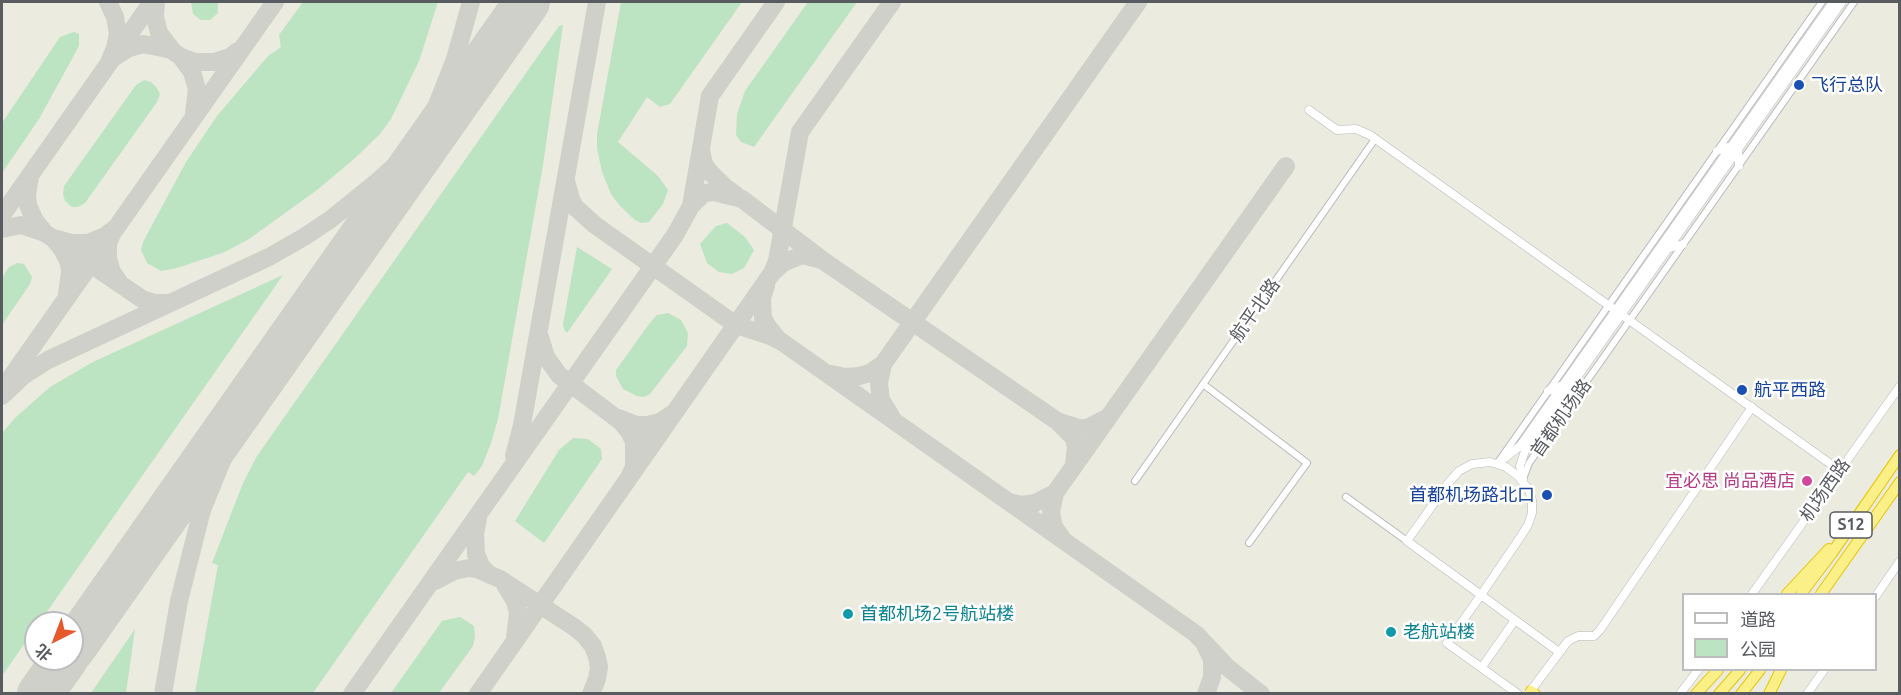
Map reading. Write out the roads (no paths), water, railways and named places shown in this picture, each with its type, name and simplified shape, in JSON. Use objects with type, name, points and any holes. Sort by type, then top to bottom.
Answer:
[{"type":"highway","name":"S12","points":[[1793,593],[1850,527],[1899,455]]},
{"type":"highway","name":"S12","points":[[1822,593],[1899,482]]},
{"type":"highway","points":[[1696,693],[1716,671]]},
{"type":"highway","points":[[1719,693],[1738,671]]},
{"type":"highway","points":[[1741,693],[1759,671]]},
{"type":"highway","points":[[1769,693],[1780,671]]},
{"type":"street","name":"首都机场路","points":[[1523,480],[1529,463],[1569,408],[1662,229],[1822,2]]},
{"type":"street","name":"首都机场路","points":[[1523,480],[1520,466],[1525,451],[1833,2]]},
{"type":"street","name":"首都机场路","points":[[1735,148],[1842,2]]},
{"type":"street","name":"首都机场路","points":[[1497,464],[1548,391],[1683,244],[1854,2]]},
{"type":"street","points":[[1309,110],[1337,130],[1356,129],[1375,139],[1839,470]]},
{"type":"street","name":"航平北路","points":[[1135,481],[1375,139]]},
{"type":"street","points":[[1717,151],[1735,148],[1738,166]]},
{"type":"street","points":[[1662,229],[1667,245],[1683,244]]},
{"type":"street","points":[[1203,384],[1307,462],[1249,543]]},
{"type":"street","name":"机场西路","points":[[1753,593],[1899,386]]},
{"type":"street","name":"首都机场路","points":[[1497,464],[1520,446],[1567,387]]},
{"type":"street","points":[[1548,391],[1567,387],[1569,408]]},
{"type":"street","points":[[1531,693],[1558,652],[1571,638],[1594,636],[1600,630],[1752,407]]},
{"type":"street","points":[[1407,541],[1449,482],[1459,471],[1472,464],[1481,462],[1497,464],[1506,467],[1523,480],[1532,500],[1532,513],[1528,525],[1447,643],[1518,693]]},
{"type":"street","points":[[1346,497],[1558,652]]},
{"type":"street","points":[[1877,593],[1899,561]]},
{"type":"street","points":[[1482,667],[1515,620]]},
{"type":"street","points":[[1680,693],[1696,671]]},
{"type":"street","points":[[1807,693],[1823,671]]},
{"type":"place","name":"飞行总队","points":[[1799,85]]},
{"type":"place","name":"航平西路","points":[[1742,390]]},
{"type":"place","name":"宜必思 尚品酒店","points":[[1807,481]]},
{"type":"place","name":"首都机场路北口","points":[[1547,495]]},
{"type":"place","name":"首都机场2号航站楼","points":[[848,614]]},
{"type":"place","name":"老航站楼","points":[[1391,632]]}]
